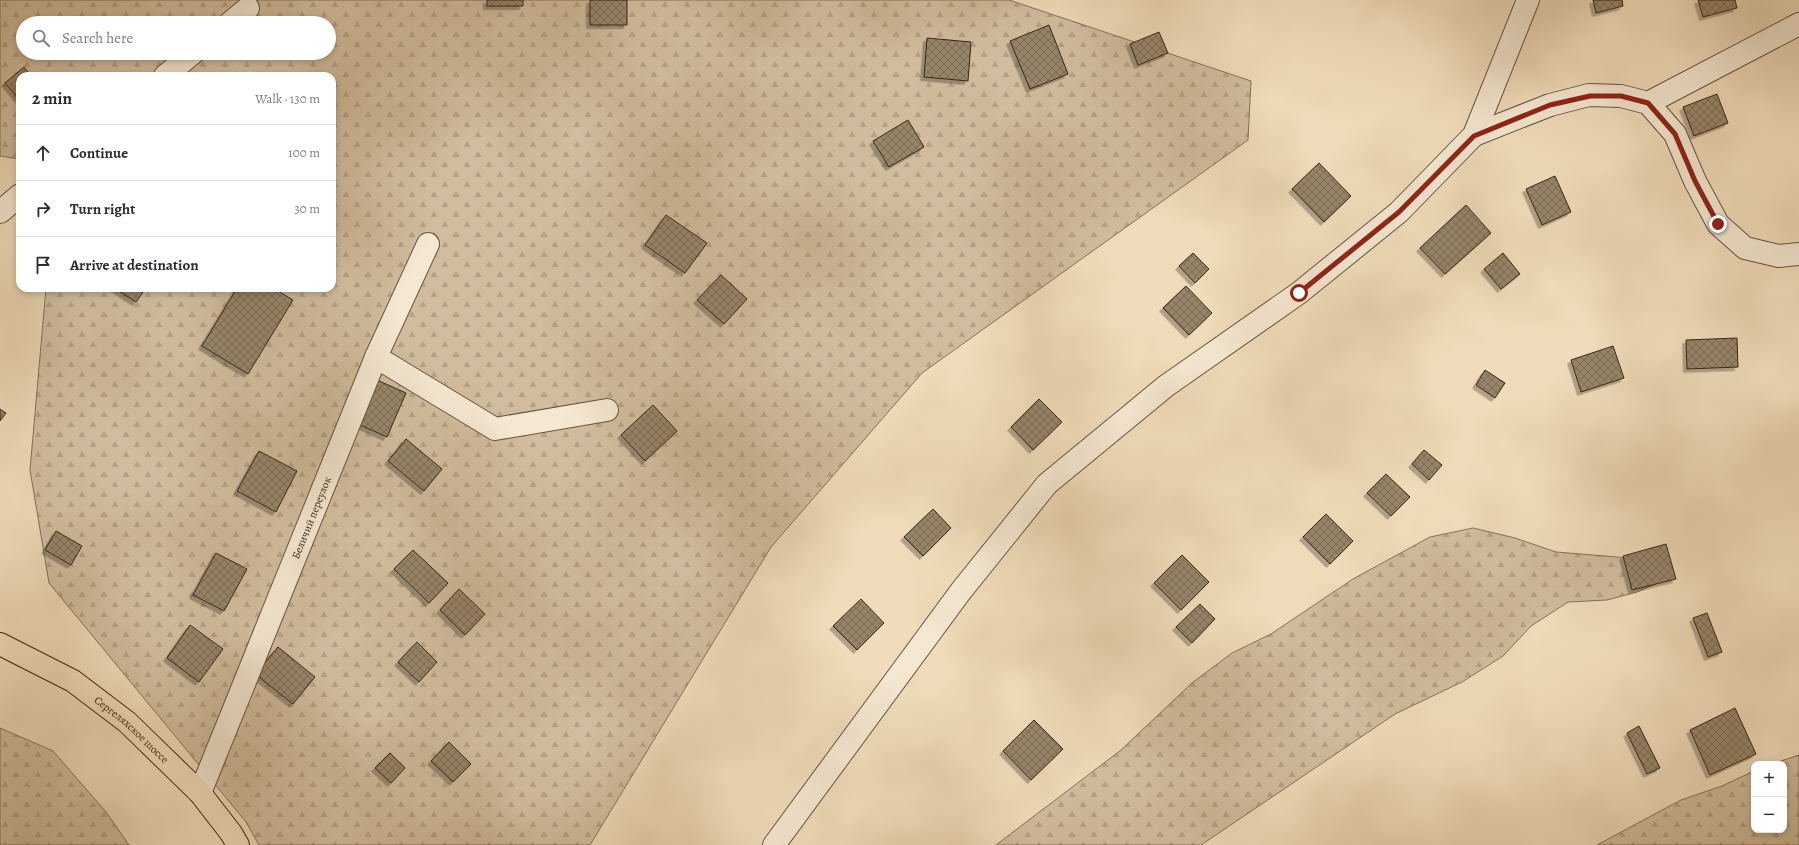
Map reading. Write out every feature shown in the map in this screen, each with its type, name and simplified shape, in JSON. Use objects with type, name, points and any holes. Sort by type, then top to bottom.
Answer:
[{"type":"main road","name":"Сергеляхское шоссе","points":[[0,644],[73,680],[127,722],[200,794],[231,833],[238,845]]},
{"type":"street","points":[[774,845],[961,591],[1048,484],[1166,386],[1299,293],[1399,212],[1474,136],[1528,0]]},
{"type":"street","points":[[238,16],[248,8]]},
{"type":"street","points":[[1648,103],[1799,24]]},
{"type":"street","points":[[170,72],[184,60]]},
{"type":"street","points":[[1474,136],[1550,105],[1590,96],[1621,96],[1648,103],[1675,134],[1695,181],[1718,224],[1745,248],[1779,256],[1799,254]]},
{"type":"street","points":[[0,212],[16,198]]},
{"type":"street","name":"Беличий переулок","points":[[200,794],[376,357],[428,244]]},
{"type":"street","points":[[376,357],[495,429],[607,410]]},
{"type":"green space","points":[[0,0],[1009,0],[1251,81],[1248,140],[922,373],[771,547],[590,845],[259,845],[246,822],[49,583],[30,470],[46,292],[336,292],[336,72],[16,72],[16,158],[0,156]]},
{"type":"green space","points":[[1473,528],[1515,538],[1556,552],[1629,558],[1664,580],[1637,592],[1607,600],[1568,602],[1531,626],[1503,656],[1462,682],[1395,714],[1201,845],[996,845],[1121,750],[1192,683],[1232,653],[1271,634],[1353,579],[1430,537]]},
{"type":"green space","points":[[0,728],[53,751],[106,812],[129,845],[0,845]]},
{"type":"green space","points":[[1799,755],[1799,845],[1597,845],[1681,800],[1722,786],[1751,772],[1751,833],[1787,833],[1787,761],[1781,761]]},
{"type":"building","points":[[487,0],[523,0],[523,6],[487,6]]},
{"type":"building","points":[[590,0],[627,0],[627,25],[590,25]]},
{"type":"building","points":[[1593,0],[1622,0],[1623,6],[1596,13]]},
{"type":"building","points":[[1698,0],[1735,0],[1737,8],[1703,17]]},
{"type":"building","points":[[1049,25],[1068,74],[1030,89],[1010,41]]},
{"type":"building","points":[[1159,32],[1168,53],[1138,65],[1130,44]]},
{"type":"building","points":[[927,38],[971,42],[968,81],[924,77]]},
{"type":"building","points":[[24,67],[28,72],[18,72]]},
{"type":"building","points":[[16,74],[16,95],[5,83]]},
{"type":"building","points":[[1717,94],[1728,123],[1694,136],[1683,107]]},
{"type":"building","points":[[908,120],[924,147],[889,167],[873,141]]},
{"type":"building","points":[[1319,163],[1351,196],[1324,222],[1292,189]]},
{"type":"building","points":[[1555,176],[1571,212],[1542,225],[1526,189]]},
{"type":"building","points":[[1466,205],[1491,233],[1445,274],[1420,248]]},
{"type":"building","points":[[666,215],[707,243],[685,273],[645,245]]},
{"type":"building","points":[[1193,253],[1209,269],[1195,283],[1179,266]]},
{"type":"building","points":[[1503,253],[1520,274],[1501,289],[1484,269]]},
{"type":"building","points":[[721,275],[747,299],[724,324],[697,300]]},
{"type":"building","points":[[1186,286],[1212,313],[1189,335],[1163,308]]},
{"type":"building","points":[[120,292],[143,292],[136,302]]},
{"type":"building","points":[[235,292],[280,292],[293,300],[248,374],[202,346]]},
{"type":"building","points":[[1737,338],[1738,367],[1687,369],[1686,340]]},
{"type":"building","points":[[1613,346],[1624,378],[1581,392],[1571,360]]},
{"type":"building","points":[[1485,370],[1505,383],[1495,398],[1476,385]]},
{"type":"building","points":[[377,380],[406,393],[387,437],[358,424]]},
{"type":"building","points":[[1039,399],[1062,422],[1033,450],[1011,427]]},
{"type":"building","points":[[653,405],[677,431],[645,461],[621,435]]},
{"type":"building","points":[[0,409],[6,413],[0,421]]},
{"type":"building","points":[[406,439],[442,469],[424,491],[388,461]]},
{"type":"building","points":[[1424,450],[1442,465],[1429,480],[1412,464]]},
{"type":"building","points":[[259,451],[297,471],[276,512],[237,491]]},
{"type":"building","points":[[1386,474],[1410,497],[1391,516],[1367,493]]},
{"type":"building","points":[[933,509],[951,528],[923,556],[904,537]]},
{"type":"building","points":[[1326,514],[1353,541],[1330,564],[1303,537]]},
{"type":"building","points":[[56,531],[82,546],[71,565],[45,550]]},
{"type":"building","points":[[1666,544],[1676,579],[1632,590],[1623,556]]},
{"type":"building","points":[[413,550],[448,583],[429,603],[394,569]]},
{"type":"building","points":[[216,553],[247,569],[224,611],[193,595]]},
{"type":"building","points":[[1182,555],[1209,582],[1181,610],[1154,583]]},
{"type":"building","points":[[459,589],[485,614],[465,635],[440,610]]},
{"type":"building","points":[[861,599],[884,623],[857,650],[833,626]]},
{"type":"building","points":[[1200,604],[1215,619],[1192,643],[1176,627]]},
{"type":"building","points":[[1707,613],[1722,652],[1708,657],[1693,618]]},
{"type":"building","points":[[190,625],[223,649],[199,682],[167,658]]},
{"type":"building","points":[[417,642],[437,662],[419,682],[398,662]]},
{"type":"building","points":[[278,647],[315,677],[293,704],[255,674]]},
{"type":"building","points":[[1735,708],[1756,754],[1710,775],[1690,730]]},
{"type":"building","points":[[1034,720],[1063,749],[1031,780],[1003,751]]},
{"type":"building","points":[[1639,726],[1660,768],[1647,774],[1627,733]]},
{"type":"building","points":[[449,742],[471,764],[453,782],[431,761]]},
{"type":"building","points":[[390,753],[405,768],[391,783],[375,768]]},
{"type":"route","points":[[1299,293],[1399,212],[1474,136],[1550,105],[1590,96],[1621,96],[1648,103],[1675,134],[1695,181],[1718,224]]}]
